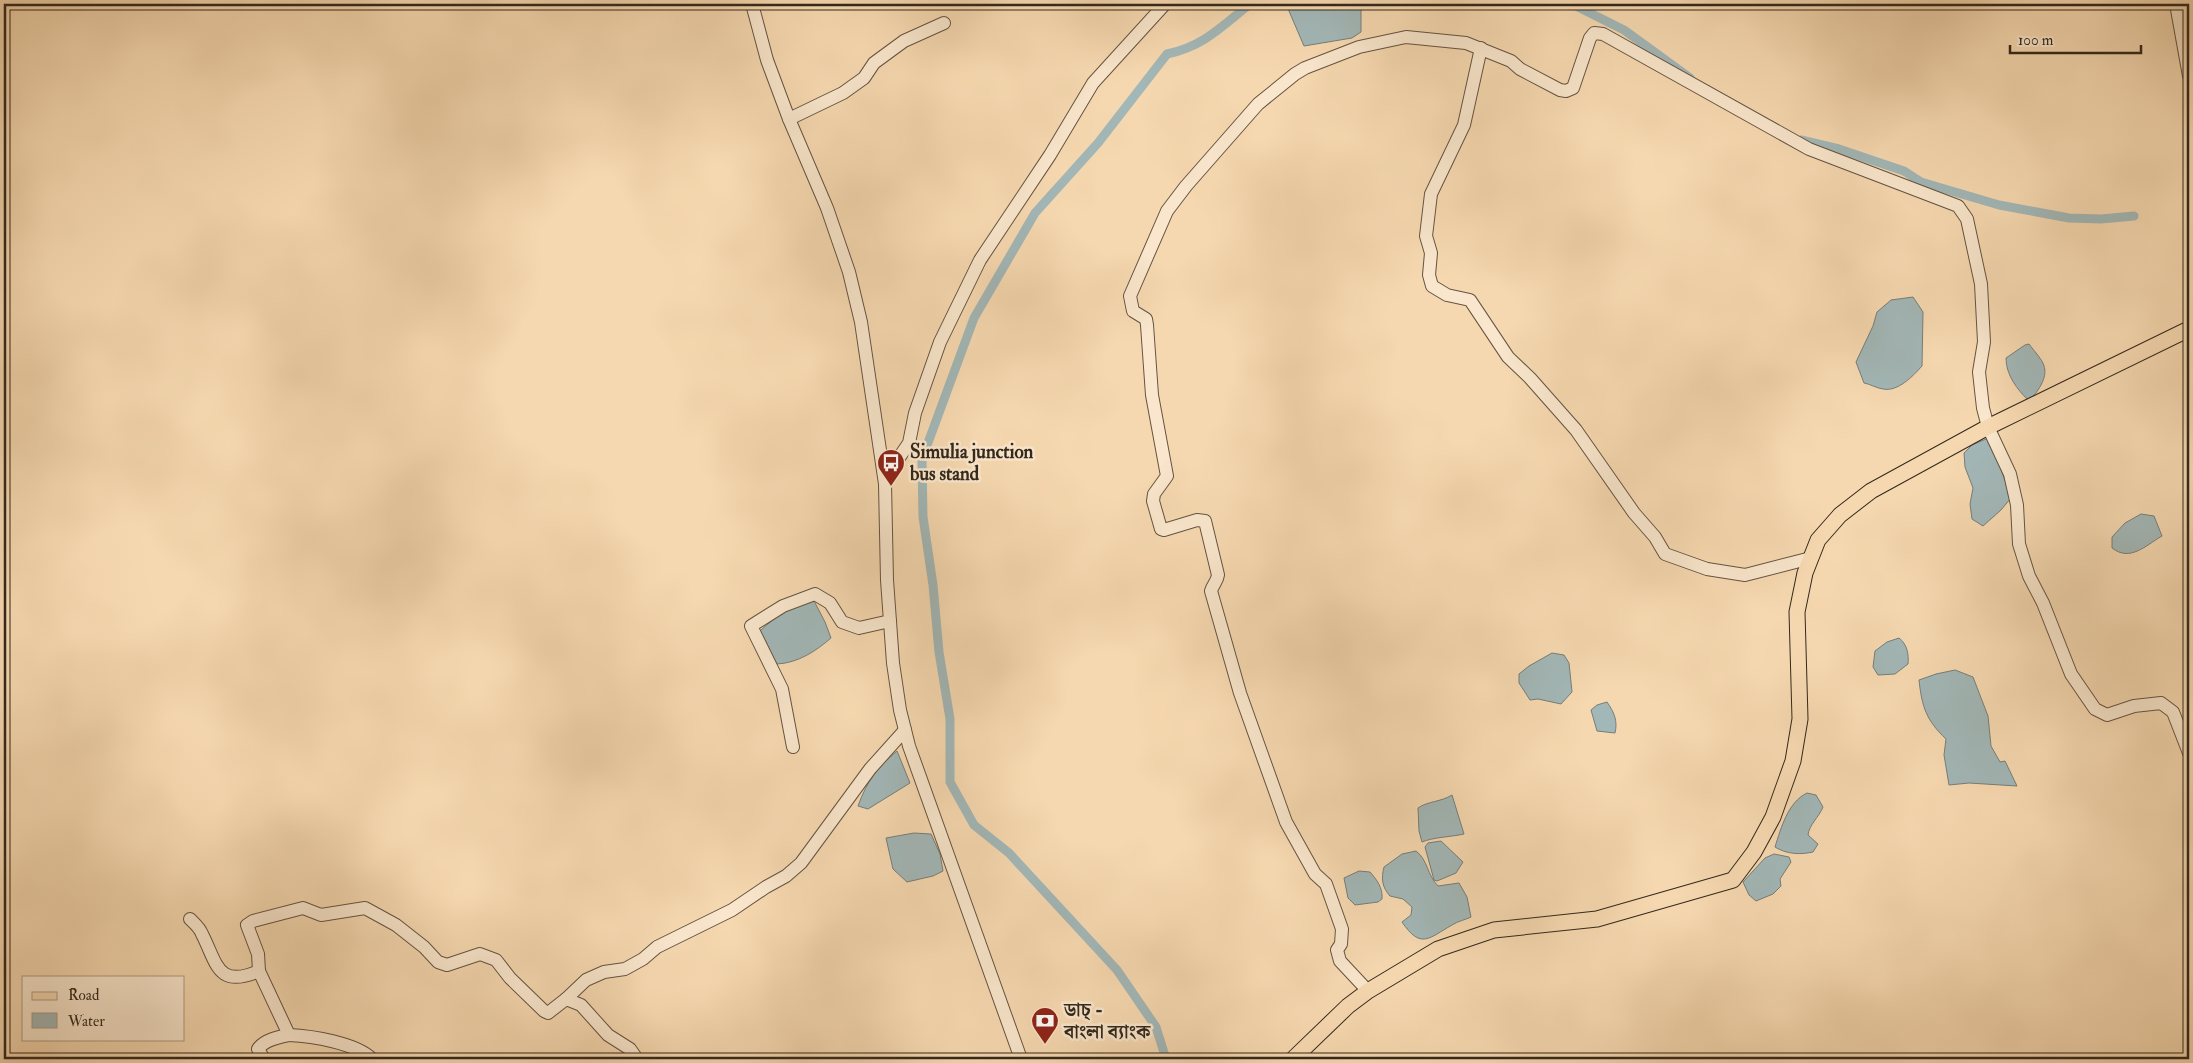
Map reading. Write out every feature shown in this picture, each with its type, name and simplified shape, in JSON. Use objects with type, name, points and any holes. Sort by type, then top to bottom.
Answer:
[{"type":"main road","points":[[1293,1059],[1348,1006],[1368,991],[1438,949],[1494,930],[1597,919],[1733,880],[1754,852],[1773,818],[1793,761],[1800,719],[1797,612],[1805,573],[1818,540],[1840,515],[1871,492],[1988,427],[2189,328]]},
{"type":"street","points":[[752,4],[766,60],[827,208],[849,272],[861,322],[885,484],[887,580],[893,663],[905,730],[936,824],[1020,1059]]},
{"type":"street","points":[[885,484],[894,465],[909,443],[915,413],[940,342],[980,260],[1050,155],[1093,83],[1166,4]]},
{"type":"street","points":[[2176,4],[2189,76]]},
{"type":"street","points":[[789,119],[844,92],[864,78],[874,63],[904,41],[944,23]]},
{"type":"street","points":[[1368,991],[1340,961],[1337,950],[1341,944],[1342,929],[1326,884],[1315,874],[1286,822],[1240,694],[1212,591],[1212,584],[1218,580],[1218,575],[1204,521],[1198,520],[1164,530],[1161,529],[1153,501],[1154,494],[1167,476],[1152,395],[1147,325],[1146,319],[1133,311],[1130,296],[1167,211],[1181,192],[1258,104],[1295,74],[1343,52],[1373,43],[1406,37],[1466,43],[1511,61],[1560,90],[1566,91],[1573,88],[1590,38],[1594,32],[1602,34],[1809,149],[1958,206],[1967,219],[1981,284],[1984,342],[1979,372],[1983,408],[1988,427],[2010,474],[2017,505],[2019,544],[2029,576],[2043,603],[2071,674],[2095,709],[2107,714],[2134,706],[2161,702],[2173,712],[2189,753]]},
{"type":"street","points":[[1481,48],[1464,125],[1431,194],[1426,236],[1432,253],[1429,275],[1432,286],[1437,291],[1447,295],[1470,300],[1508,357],[1530,378],[1576,430],[1634,513],[1655,537],[1665,554],[1707,569],[1745,575],[1811,558]]},
{"type":"street","points":[[793,747],[782,689],[751,626],[783,606],[815,594],[830,603],[842,622],[859,628],[890,621]]},
{"type":"street","points":[[289,1035],[259,971],[258,954],[247,924],[253,921],[303,908],[321,915],[365,908],[396,925],[424,947],[438,962],[447,965],[480,954],[496,960],[510,978],[544,1012],[548,1013],[586,980],[604,972],[625,969],[643,959],[658,947],[732,910],[786,876],[802,863],[870,769],[905,730]]},
{"type":"street","points":[[190,919],[202,932],[208,951],[218,969],[230,976],[245,977],[259,971]]},
{"type":"street","points":[[566,999],[581,1005],[608,1035],[630,1049],[637,1059]]},
{"type":"street","points":[[264,1059],[258,1049],[261,1045],[289,1035],[332,1041],[367,1054],[372,1059]]},
{"type":"water","points":[[1286,4],[1361,4],[1361,32],[1352,38],[1304,46]]},
{"type":"water","points":[[1913,297],[1923,312],[1922,366],[1900,386],[1894,388],[1883,389],[1864,383],[1856,362],[1873,326],[1877,312],[1891,300]]},
{"type":"water","points":[[2029,344],[2043,363],[2045,373],[2040,387],[2028,400],[2013,381],[2006,364],[2006,358]]},
{"type":"water","points":[[1986,439],[1993,446],[2011,498],[1983,526],[1972,519],[1970,504],[1973,488],[1965,467],[1964,453],[1972,445]]},
{"type":"water","points":[[2141,514],[2154,516],[2162,536],[2131,553],[2119,552],[2112,548],[2112,537],[2125,523]]},
{"type":"water","points":[[813,599],[831,638],[806,656],[777,664],[760,631],[785,612]]},
{"type":"water","points":[[1899,638],[1907,650],[1908,664],[1895,674],[1878,675],[1873,667],[1875,651],[1887,642]]},
{"type":"water","points":[[1552,653],[1564,655],[1569,663],[1572,692],[1561,704],[1538,699],[1530,700],[1519,683],[1519,674]]},
{"type":"water","points":[[1955,670],[1973,677],[1988,716],[1991,746],[2000,762],[2005,761],[2017,786],[1969,783],[1949,785],[1944,755],[1946,739],[1929,719],[1924,706],[1919,680]]},
{"type":"water","points":[[1607,702],[1615,717],[1615,733],[1597,731],[1591,710],[1597,705]]},
{"type":"water","points":[[897,751],[910,783],[868,809],[858,806],[873,776]]},
{"type":"water","points":[[1807,793],[1816,795],[1823,807],[1810,828],[1808,835],[1818,844],[1813,852],[1798,854],[1775,847],[1790,809],[1800,797]]},
{"type":"water","points":[[1452,795],[1464,834],[1422,842],[1419,831],[1418,808]]},
{"type":"water","points":[[914,833],[931,834],[940,854],[943,871],[933,876],[907,882],[893,869],[886,838]]},
{"type":"water","points":[[1441,841],[1463,862],[1456,873],[1437,881],[1434,880],[1425,847],[1428,843]]},
{"type":"water","points":[[1416,851],[1423,859],[1434,882],[1438,886],[1459,883],[1467,897],[1471,917],[1457,922],[1426,939],[1420,939],[1415,936],[1402,922],[1411,915],[1412,907],[1403,899],[1390,896],[1385,889],[1382,879],[1384,867],[1402,854]]},
{"type":"water","points":[[1774,854],[1789,857],[1791,862],[1780,879],[1781,886],[1773,894],[1756,901],[1749,895],[1743,882],[1765,858]]},
{"type":"water","points":[[1359,871],[1370,872],[1377,881],[1382,895],[1382,899],[1378,902],[1355,905],[1348,898],[1344,878]]},
{"type":"waterway","points":[[1166,1059],[1156,1027],[1117,970],[1009,853],[974,825],[950,782],[950,719],[939,652],[933,585],[923,517],[922,459],[974,318],[1035,213],[1098,143],[1167,54],[1192,46],[1212,35],[1250,4]]},
{"type":"waterway","points":[[1572,4],[1624,30],[1690,78]]},
{"type":"waterway","points":[[1801,140],[1839,149],[1904,171],[1921,182],[1999,205],[2069,218],[2101,219],[2134,216]]},
{"type":"place","name":"Simulia junction bus stand","points":[[891,487]]},
{"type":"place","name":"ডাচ্ - বাংলা ব্যাংক","points":[[1045,1045]]}]
